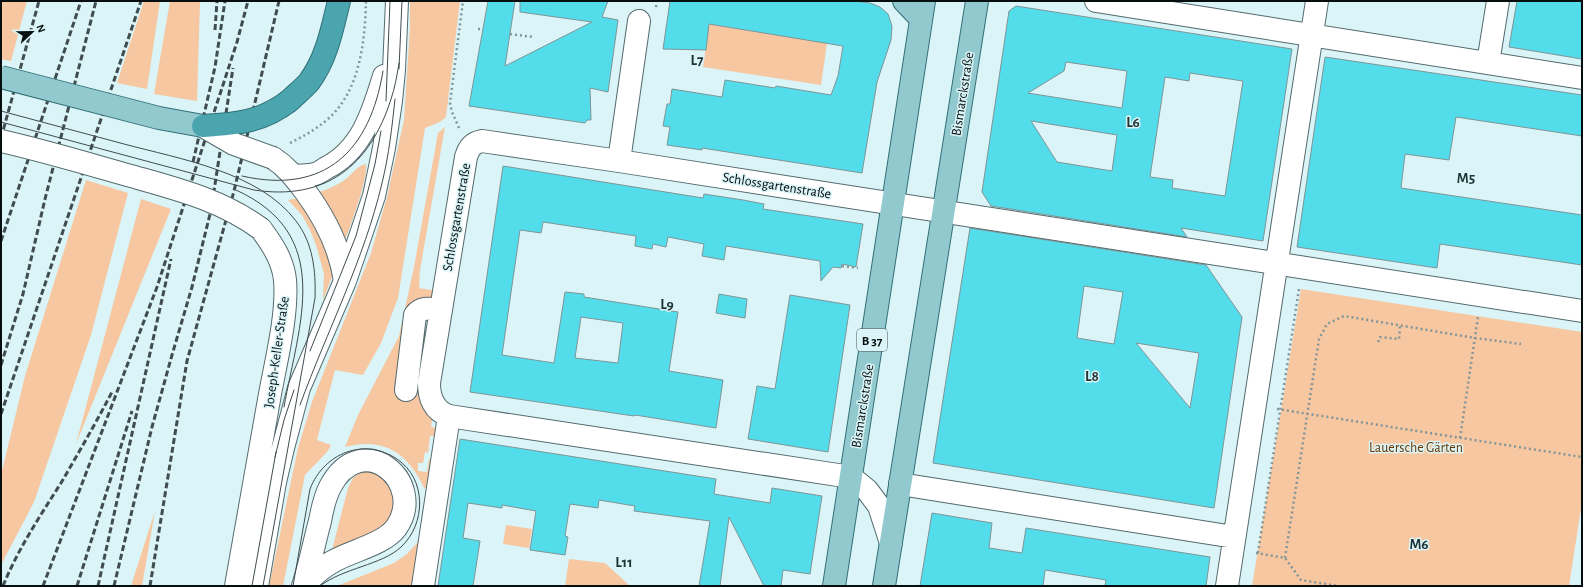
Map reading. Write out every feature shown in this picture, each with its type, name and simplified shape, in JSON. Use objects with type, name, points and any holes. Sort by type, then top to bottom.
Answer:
[{"type":"highway","points":[[203,126],[246,122],[270,114],[288,101],[308,83],[319,66],[330,40],[339,1]]},
{"type":"main road","points":[[904,1],[923,10]]},
{"type":"main road","name":"Bismarckstraße","points":[[884,586],[977,1]]},
{"type":"main road","name":"Bismarckstraße","points":[[834,586],[923,10]]},
{"type":"main road","points":[[1,77],[159,118],[203,126]]},
{"type":"street","points":[[257,586],[283,448],[299,388],[345,280],[374,196],[379,176],[391,101],[397,1]]},
{"type":"street","points":[[1096,1],[1582,78]]},
{"type":"street","points":[[1227,586],[1317,1]]},
{"type":"street","points":[[1488,63],[1498,1]]},
{"type":"street","points":[[619,161],[639,21]]},
{"type":"street","points":[[293,176],[315,174],[332,165],[348,153],[360,138],[371,117],[396,36]]},
{"type":"street","points":[[203,126],[234,144],[281,151],[283,165],[318,209],[327,225],[343,270],[345,280]]},
{"type":"street","name":"Joseph-Keller-Straße","points":[[1,141],[46,152],[201,196],[231,209],[260,229],[272,244],[280,259],[285,279],[285,298],[280,339],[236,586]]},
{"type":"street","name":"Schlossgartenstraße","points":[[454,417],[439,411],[432,401],[429,389],[440,310],[466,157],[469,148],[473,144],[482,141],[893,203]]},
{"type":"street","points":[[893,203],[1582,311]]},
{"type":"street","points":[[406,390],[415,315],[419,310],[425,308],[440,310]]},
{"type":"street","points":[[423,586],[454,417],[851,477],[867,490],[879,506],[891,543]]},
{"type":"street","points":[[260,451],[270,512]]},
{"type":"street","points":[[364,460],[373,460],[391,470],[398,480],[404,499],[403,512],[395,529],[379,541],[332,561],[318,571],[303,585],[324,505],[330,487],[339,474],[354,463],[364,460]]},
{"type":"street","points":[[900,484],[1234,537]]},
{"type":"path","points":[[281,151],[320,126],[334,113],[346,98],[359,60],[365,26],[366,1]]},
{"type":"path","points":[[462,1],[450,103],[455,118],[469,148]]},
{"type":"path","points":[[478,28],[483,29]]},
{"type":"path","points":[[510,34],[533,36]]},
{"type":"path","points":[[842,266],[858,268]]},
{"type":"path","points":[[1302,267],[1258,553],[1285,558],[1301,580],[1338,586]]},
{"type":"path","points":[[1460,438],[1482,295]]},
{"type":"path","points":[[1285,558],[1319,339],[1327,324],[1344,316],[1475,338],[1521,344]]},
{"type":"path","points":[[1378,342],[1380,337],[1399,339],[1400,326]]},
{"type":"path","points":[[1280,410],[1582,457]]},
{"type":"green space","points":[[1,1],[27,1],[11,61],[1,59]]},
{"type":"green space","points":[[144,1],[160,1],[147,89],[117,83]]},
{"type":"green space","points":[[170,1],[200,1],[197,101],[154,94]]},
{"type":"green space","points":[[410,1],[460,1],[446,117],[440,122],[425,128],[398,298],[381,343],[363,375],[335,370],[317,440],[331,445],[327,452],[305,475],[283,586],[269,586],[298,448],[312,402],[371,253],[387,197],[404,120],[410,27]]},
{"type":"green space","points":[[709,24],[827,43],[821,85],[703,67]]},
{"type":"green space","points":[[445,127],[420,270],[419,288],[436,291],[435,299],[412,302],[400,391],[423,395],[433,414],[431,427],[441,429],[440,436],[430,436],[428,453],[425,452],[423,463],[418,463],[418,471],[427,472],[429,459],[435,460],[431,490],[424,488],[418,476],[402,457],[383,446],[359,444],[345,447],[358,415],[399,336],[414,267],[438,133]]},
{"type":"green space","points":[[366,164],[366,172],[361,193],[342,248],[313,194],[340,183],[357,168]]},
{"type":"green space","points":[[86,180],[128,193],[91,335],[34,502],[1,565],[1,475],[25,376]]},
{"type":"green space","points":[[300,198],[329,253],[333,274],[323,300],[324,274],[316,245],[302,215],[288,200]]},
{"type":"green space","points":[[141,199],[171,209],[76,444]]},
{"type":"green space","name":"Lauersche Gärten","points":[[1301,289],[1582,332],[1582,502],[1569,586],[1252,586]]},
{"type":"green space","points":[[381,470],[396,500],[386,527],[332,550],[348,488],[353,478],[362,471]]},
{"type":"green space","points":[[155,511],[142,586],[131,586]]},
{"type":"green space","points":[[506,525],[532,529],[529,548],[503,544]]},
{"type":"green space","points":[[418,542],[423,542],[417,586],[337,586],[394,563],[407,554]]},
{"type":"green space","points":[[569,559],[605,563],[630,586],[565,586]]},
{"type":"building","points":[[488,1],[515,1],[505,66],[592,22],[520,12],[520,1],[608,1],[602,17],[618,20],[608,92],[590,88],[591,120],[587,120],[585,123],[469,106]]},
{"type":"building","points":[[670,1],[854,1],[870,3],[880,7],[888,14],[892,26],[891,40],[877,82],[862,173],[702,148],[702,150],[667,145],[670,127],[663,126],[667,104],[670,104],[672,89],[722,97],[725,80],[775,88],[776,86],[831,95],[838,76],[843,46],[709,24],[706,50],[663,49]]},
{"type":"building","points":[[1517,1],[1582,1],[1582,59],[1509,47]]},
{"type":"building","points":[[1016,6],[1292,49],[1263,241],[1181,228],[1187,237],[991,206],[982,192],[1009,11]],"holes":[[[1066,62],[1127,71],[1122,108],[1028,93],[1064,71]],[[1190,73],[1243,81],[1225,196],[1172,188],[1173,180],[1150,177],[1165,77],[1189,81]],[[1031,121],[1117,135],[1112,171],[1057,162]]]},
{"type":"building","points":[[1325,57],[1582,95],[1582,136],[1456,117],[1449,160],[1405,154],[1401,188],[1582,215],[1582,265],[1440,244],[1437,268],[1297,247]]},
{"type":"building","points":[[503,166],[703,198],[704,194],[743,200],[764,204],[763,209],[863,224],[856,267],[842,264],[841,268],[833,267],[821,281],[820,261],[726,246],[724,260],[702,256],[704,244],[668,237],[666,247],[653,244],[652,249],[635,246],[636,236],[543,222],[541,233],[520,230],[502,355],[554,363],[565,292],[584,294],[584,297],[678,312],[669,371],[723,380],[716,428],[470,392]],"holes":[[[581,317],[623,323],[618,363],[575,358]]]},
{"type":"building","points":[[970,228],[1206,265],[1242,317],[1214,508],[933,463]],"holes":[[[1084,286],[1123,292],[1114,344],[1077,338]],[[1136,343],[1199,353],[1190,408]]]},
{"type":"building","points":[[719,294],[747,299],[745,318],[716,313]]},
{"type":"building","points":[[790,295],[850,305],[828,452],[748,439],[757,386],[775,389]]},
{"type":"building","points":[[460,439],[716,479],[714,494],[770,503],[772,488],[822,496],[810,574],[783,570],[781,586],[764,586],[729,517],[720,586],[699,586],[710,521],[634,511],[635,506],[599,500],[598,508],[570,504],[565,536],[568,537],[565,555],[530,550],[536,511],[502,505],[502,508],[468,503],[463,538],[480,541],[473,586],[438,586]]},
{"type":"building","points":[[932,513],[992,523],[989,548],[1022,553],[1026,528],[1210,557],[1206,586],[1105,586],[1106,580],[1045,570],[1043,586],[920,586]]},
{"type":"tram line","points":[[386,101],[390,1]]},
{"type":"tram line","points":[[399,69],[402,1]]},
{"type":"tram line","points":[[1,122],[254,190],[279,192],[302,190],[323,184],[341,174],[357,160],[371,143],[382,123],[391,99],[399,63]]},
{"type":"tram line","points":[[242,176],[271,180],[297,179],[320,172],[339,161],[355,144],[367,124],[377,99],[383,71]]},
{"type":"tram line","points":[[300,405],[355,268],[374,212],[387,162],[395,99]]},
{"type":"tram line","points":[[1,111],[169,155],[240,179],[261,190],[280,204],[296,221],[302,230],[310,248],[314,268],[315,298],[263,586]]},
{"type":"tram line","points":[[310,351],[356,236],[375,164],[381,131]]},
{"type":"tram line","points":[[236,190],[267,209],[287,231],[299,256],[303,284],[302,313],[284,407]]},
{"type":"tram line","points":[[275,457],[284,420],[294,390]]},
{"type":"tram line","points":[[293,586],[310,489],[316,476],[335,458],[346,452],[359,449],[371,449],[384,452],[397,459],[407,468],[414,478],[420,502],[419,514],[409,537],[401,547],[384,558],[340,575],[320,586]]},
{"type":"tram line","points":[[252,586],[276,452]]},
{"type":"railway","points":[[1,138],[39,1]]},
{"type":"railway","points":[[1,241],[81,1]]},
{"type":"railway","points":[[1,365],[23,294],[45,199],[96,1]]},
{"type":"railway","points":[[1,414],[141,1]]},
{"type":"railway","points":[[215,30],[217,1]]},
{"type":"railway","points":[[193,162],[215,67],[225,1]]},
{"type":"railway","points":[[43,586],[157,287],[237,42],[248,1]]},
{"type":"railway","points":[[150,586],[187,361],[234,191],[279,1]]},
{"type":"railway","points":[[114,586],[152,427],[192,287],[211,210],[233,68]]},
{"type":"railway","points":[[98,586],[171,259]]},
{"type":"railway","points":[[3,586],[22,546],[61,483],[113,390]]},
{"type":"railway","points":[[77,586],[132,411]]},
{"type":"district","name":"L7","points":[[697,60]]},
{"type":"district","name":"L6","points":[[1133,122]]},
{"type":"district","name":"M5","points":[[1466,178]]},
{"type":"district","name":"L9","points":[[667,304]]},
{"type":"district","name":"L8","points":[[1092,376]]},
{"type":"district","name":"M6","points":[[1419,544]]},
{"type":"district","name":"L11","points":[[624,562]]}]
